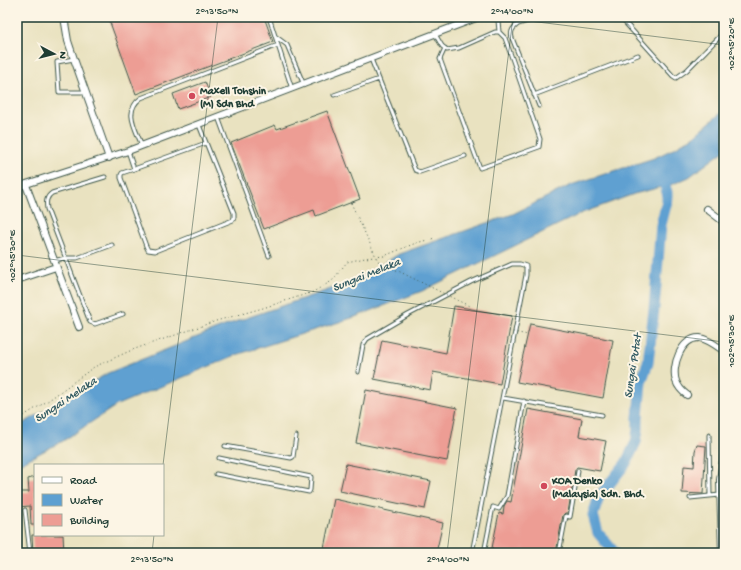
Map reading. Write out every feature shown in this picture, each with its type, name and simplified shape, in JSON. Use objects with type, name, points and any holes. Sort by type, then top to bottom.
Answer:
[{"type":"street","points":[[64,17],[67,35],[74,59],[109,158]]},
{"type":"street","points":[[17,187],[128,152],[479,17]]},
{"type":"street","points":[[26,185],[79,328]]},
{"type":"street","points":[[707,209],[724,222]]},
{"type":"street","points":[[17,280],[55,264]]},
{"type":"street","points":[[687,395],[676,382],[675,375],[678,357],[683,346],[687,342],[696,338],[702,338],[724,351]]},
{"type":"street","points":[[722,553],[720,475],[724,454]]},
{"type":"lane","points":[[17,23],[19,17]]},
{"type":"lane","points":[[269,17],[292,89]]},
{"type":"lane","points":[[409,17],[418,17]]},
{"type":"lane","points":[[445,48],[440,59],[479,166],[482,168],[539,147],[541,143],[505,38],[499,32],[498,19],[495,17]]},
{"type":"lane","points":[[513,17],[515,22],[518,24]]},
{"type":"lane","points":[[538,106],[511,33],[512,29],[518,24],[540,17]]},
{"type":"lane","points":[[620,17],[676,78],[687,70],[724,32]]},
{"type":"lane","points":[[435,34],[447,50],[459,48],[495,32],[499,32]]},
{"type":"lane","points":[[275,36],[287,45],[304,85]]},
{"type":"lane","points":[[142,146],[131,115],[131,109],[141,98],[278,46]]},
{"type":"lane","points":[[534,95],[638,55]]},
{"type":"lane","points":[[74,59],[56,62],[59,92],[86,92]]},
{"type":"lane","points":[[371,59],[416,170],[420,172],[465,156]]},
{"type":"lane","points":[[334,95],[379,79]]},
{"type":"lane","points":[[218,117],[269,256]]},
{"type":"lane","points":[[199,125],[234,213],[233,220],[155,251],[148,250],[121,178],[122,173],[206,143]]},
{"type":"lane","points":[[128,152],[134,169]]},
{"type":"lane","points":[[105,177],[48,195],[46,200],[47,209],[90,322],[95,324],[123,314]]},
{"type":"lane","points":[[55,264],[65,258],[77,258],[112,245]]},
{"type":"lane","points":[[358,372],[363,345],[367,339],[395,322],[471,282],[512,264],[526,266],[526,276],[472,553]]},
{"type":"lane","points":[[503,398],[602,415]]},
{"type":"lane","points":[[484,553],[493,507],[499,509],[507,496],[524,402]]},
{"type":"lane","points":[[709,435],[710,496]]},
{"type":"lane","points":[[225,446],[291,458],[293,457],[296,436]]},
{"type":"lane","points":[[216,474],[308,492],[310,490],[311,477],[219,458]]},
{"type":"lane","points":[[559,553],[566,516],[570,517],[578,471]]},
{"type":"lane","points":[[690,498],[720,495]]},
{"type":"lane","points":[[25,510],[30,553]]},
{"type":"path","points":[[351,202],[378,261],[469,306]]},
{"type":"path","points":[[17,420],[49,400],[94,367],[132,350],[216,320],[263,308],[313,292],[332,281],[347,262],[364,258],[384,256],[416,243],[435,238]]},
{"type":"path","points":[[509,331],[528,335]]},
{"type":"water","name":"Sungai Melaka","points":[[724,110],[724,151],[689,177],[673,184],[634,194],[582,213],[422,291],[355,317],[236,355],[117,405],[63,441],[17,465],[17,427],[108,373],[232,323],[354,281],[399,254],[513,214],[571,185],[654,158],[673,149],[694,136]]},
{"type":"building","points":[[108,17],[264,17],[273,42],[136,94]]},
{"type":"building","name":"Maxell Tohshin (M) Sdn Bhd","points":[[205,82],[211,97],[178,109],[173,94]]},
{"type":"building","points":[[327,111],[360,199],[316,216],[314,210],[264,229],[231,143],[275,125],[277,129]]},
{"type":"building","points":[[454,306],[512,316],[500,384],[433,372],[430,390],[374,379],[382,340],[446,353]]},
{"type":"building","points":[[530,324],[613,340],[603,398],[517,382]]},
{"type":"building","points":[[366,390],[457,408],[447,461],[356,443]]},
{"type":"building","name":"KOA Denko (Malaysia) Sdn. Bhd.","points":[[528,409],[582,419],[579,436],[606,441],[600,471],[577,467],[575,470],[568,513],[563,515],[556,553],[491,553],[499,513],[503,514],[504,506],[507,501],[511,502]]},
{"type":"building","points":[[697,445],[706,446],[703,494],[682,493],[684,466],[694,467]]},
{"type":"building","points":[[346,464],[431,481],[425,509],[340,491]]},
{"type":"building","points":[[34,477],[34,525],[31,525],[30,506],[17,507],[17,492],[29,492],[28,479]]},
{"type":"building","points":[[334,499],[443,523],[436,553],[323,553]]},
{"type":"building","points":[[32,535],[63,536],[64,553],[33,553]]},
{"type":"waterway","name":"Sungai Putat","points":[[615,553],[598,533],[593,515],[599,497],[626,463],[636,442],[641,382],[648,363],[661,225],[667,201],[667,192],[661,172]]},
{"type":"place","name":"Maxell Tohshin (M) Sdn Bhd","points":[[192,96]]},
{"type":"place","name":"KOA Denko (Malaysia) Sdn. Bhd.","points":[[544,486]]}]
